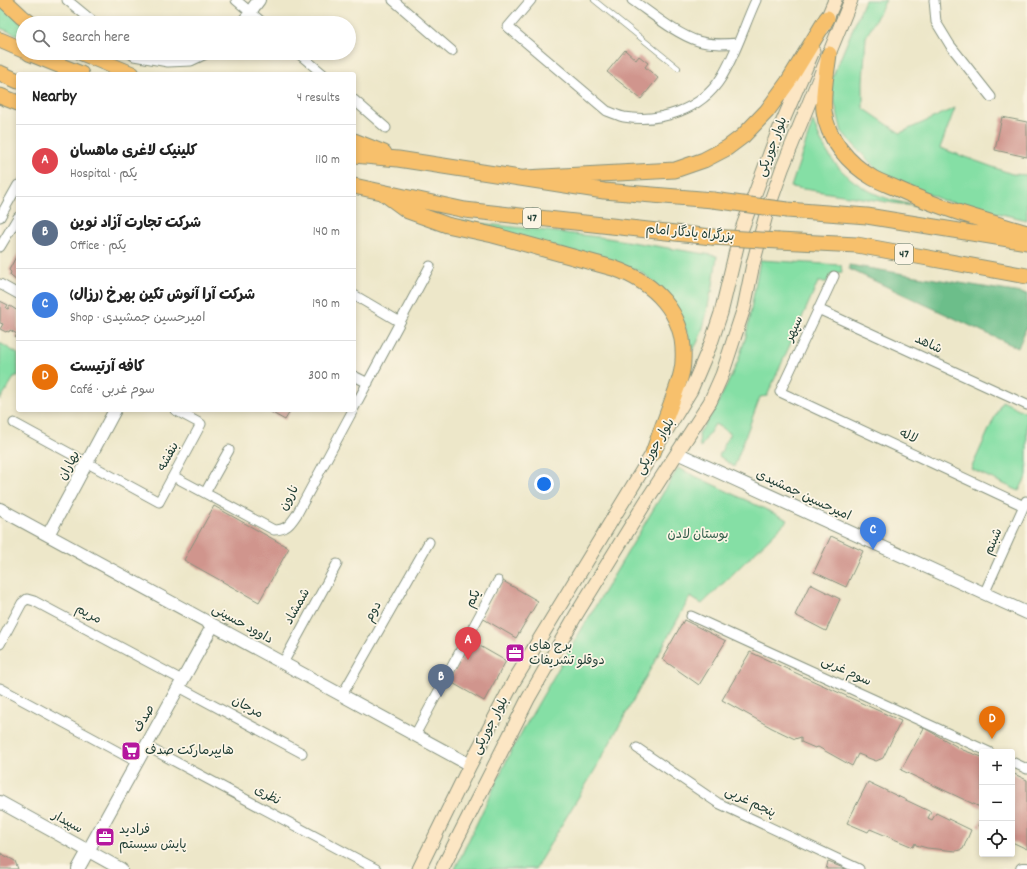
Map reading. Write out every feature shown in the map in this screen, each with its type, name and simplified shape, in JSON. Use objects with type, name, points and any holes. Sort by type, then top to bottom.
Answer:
[{"type":"highway","points":[[4,0],[22,16]]},
{"type":"highway","points":[[525,178],[675,170],[704,160],[727,148],[744,136],[767,111],[788,82],[826,18]]},
{"type":"highway","points":[[0,40],[16,47]]},
{"type":"highway","points":[[829,54],[824,92],[824,112],[831,134],[840,149],[852,163],[873,178],[923,200],[1027,233]]},
{"type":"highway","points":[[46,60],[76,72]]},
{"type":"highway","points":[[99,60],[127,72]]},
{"type":"highway","points":[[0,73],[16,80]]},
{"type":"highway","points":[[0,96],[16,102]]},
{"type":"highway","points":[[356,142],[398,159]]},
{"type":"highway","points":[[356,155],[398,159],[604,191],[713,200],[787,210],[867,216],[1027,242]]},
{"type":"highway","name":"بزرگراه یادگار امام","points":[[356,186],[465,210],[712,237],[858,245],[1027,276]]},
{"type":"highway","points":[[382,192],[408,211],[447,225],[500,237],[629,273],[651,287],[662,297],[680,331],[683,360],[680,380],[652,453]]},
{"type":"main road","name":"بلوار جوریکی","points":[[419,869],[470,765],[514,681],[691,390],[711,343],[721,313],[740,234],[776,137],[835,0]]},
{"type":"main road","name":"بلوار جوریکی","points":[[442,869],[528,699],[576,615],[710,402],[722,375],[744,308],[753,264],[766,215],[782,169],[851,0]]},
{"type":"main road","points":[[514,681],[528,699]]},
{"type":"street","points":[[68,0],[87,16]]},
{"type":"street","points":[[236,0],[255,16]]},
{"type":"street","points":[[246,16],[259,0]]},
{"type":"street","points":[[393,0],[452,51]]},
{"type":"street","points":[[531,0],[508,27],[607,110],[622,117],[641,119],[660,118],[680,112],[706,95],[721,79],[756,0]]},
{"type":"street","points":[[632,0],[663,22],[698,41],[718,44],[738,43]]},
{"type":"street","points":[[934,0],[936,22],[950,46],[991,97]]},
{"type":"street","points":[[157,60],[168,62],[193,60]]},
{"type":"street","points":[[306,60],[321,72]]},
{"type":"street","points":[[356,102],[386,128]]},
{"type":"street","points":[[0,217],[3,206],[16,188]]},
{"type":"street","points":[[3,206],[16,215]]},
{"type":"street","points":[[0,247],[16,220]]},
{"type":"street","points":[[10,230],[16,234]]},
{"type":"street","name":"نارون","points":[[356,405],[430,266]]},
{"type":"street","name":"سپهر","points":[[780,392],[834,276]]},
{"type":"street","points":[[0,284],[16,293]]},
{"type":"street","points":[[356,296],[400,322]]},
{"type":"street","name":"شاهد","points":[[818,309],[1027,405]]},
{"type":"street","points":[[356,377],[368,383]]},
{"type":"street","name":"لاله","points":[[780,392],[1026,503]]},
{"type":"street","name":"بهاران","points":[[48,535],[88,463],[114,412]]},
{"type":"street","name":"بنفشه","points":[[88,463],[159,502],[201,424],[179,412]]},
{"type":"street","name":"نارون","points":[[173,476],[274,530],[280,530],[291,523],[297,514],[352,412]]},
{"type":"street","points":[[14,424],[88,463]]},
{"type":"street","points":[[205,493],[229,450]]},
{"type":"street","name":"امیرحسین جمشیدی","points":[[677,453],[1027,613]]},
{"type":"street","name":"شبنم","points":[[984,594],[1026,503]]},
{"type":"street","name":"داوود حسینی","points":[[0,509],[470,765]]},
{"type":"street","name":"دوم","points":[[342,695],[429,542]]},
{"type":"street","name":"شمشاد","points":[[282,663],[337,564]]},
{"type":"street","name":"یکم","points":[[415,735],[498,581]]},
{"type":"street","name":"مریم","points":[[0,644],[22,604],[27,599],[34,601],[180,683]]},
{"type":"street","name":"سوم غربی","points":[[691,616],[982,749]]},
{"type":"street","name":"صدف","points":[[78,869],[213,625]]},
{"type":"street","name":"مرجان","points":[[180,683],[302,752]]},
{"type":"street","points":[[0,688],[137,762]]},
{"type":"street","name":"نظری","points":[[146,746],[376,869]]},
{"type":"street","name":"پنجم غربی","points":[[637,748],[718,803],[859,869]]},
{"type":"street","points":[[1015,763],[1027,769]]},
{"type":"street","name":"سپیدار","points":[[0,802],[121,869]]},
{"type":"street","points":[[1022,869],[1027,869]]},
{"type":"lane","points":[[594,0],[678,68]]},
{"type":"green space","points":[[865,0],[886,0],[866,37],[863,108],[900,133],[955,108],[940,148],[1012,174],[1027,175],[1027,220],[942,200],[878,171],[842,132],[830,83]]},
{"type":"green space","points":[[0,2],[16,17],[16,34],[0,28]]},
{"type":"green space","points":[[813,121],[823,146],[837,166],[845,174],[866,189],[878,195],[919,207],[791,187]]},
{"type":"green space","points":[[453,220],[607,238],[717,256],[712,292],[711,291],[697,344],[693,350],[683,322],[654,282],[638,270]]},
{"type":"green space","points":[[760,260],[841,265],[842,272],[831,274],[827,282],[818,282],[767,396],[760,397],[734,467],[719,456],[730,433],[715,424],[700,448],[699,433],[712,414],[738,361],[746,336]]},
{"type":"green space","points":[[849,265],[1027,294],[1027,326],[1018,348],[849,269]]},
{"type":"green space","points":[[0,343],[16,353],[16,376],[0,400]]},
{"type":"green space","points":[[1002,401],[1027,413],[1027,475],[1019,491],[971,469]]},
{"type":"green space","name":"بوستان لادن","points":[[678,468],[788,520],[702,604],[690,597],[596,768],[535,869],[455,869],[512,749]]},
{"type":"building","points":[[625,50],[636,60],[639,56],[648,63],[645,67],[658,78],[641,99],[607,72]]},
{"type":"building","points":[[1002,117],[1027,122],[1027,157],[995,150]]},
{"type":"building","points":[[16,257],[16,280],[10,275],[11,272],[9,270]]},
{"type":"building","points":[[0,301],[8,305],[6,308],[8,309],[10,306],[16,310],[16,333],[10,330],[9,332],[6,332],[0,329],[3,324],[0,323]]},
{"type":"building","points":[[271,412],[290,412],[285,420]]},
{"type":"building","points":[[214,506],[289,548],[259,602],[184,560]]},
{"type":"building","points":[[831,536],[863,551],[846,587],[814,572]]},
{"type":"building","points":[[503,581],[538,601],[516,638],[482,618]]},
{"type":"building","points":[[810,584],[840,599],[826,631],[795,615]]},
{"type":"building","points":[[684,620],[726,641],[699,685],[662,659]]},
{"type":"building","points":[[471,641],[506,661],[484,701],[449,681]]},
{"type":"building","points":[[750,652],[901,721],[883,758],[876,761],[858,754],[852,766],[818,747],[815,748],[801,742],[801,737],[795,739],[722,700]]},
{"type":"building","points":[[924,728],[963,750],[979,756],[979,807],[901,770]]},
{"type":"building","points":[[1015,774],[1027,780],[1027,849],[1015,843]]},
{"type":"building","points":[[868,782],[931,812],[928,818],[932,820],[936,813],[971,830],[963,849],[956,851],[927,848],[916,845],[915,843],[913,847],[870,829],[868,832],[847,823]]},
{"type":"building","points":[[0,853],[15,861],[18,869],[0,869]]},
{"type":"building","points":[[828,862],[846,869],[826,869]]},
{"type":"place","name":"شرکت آرا آنوش تکین بهرخ (رزال)","points":[[873,550]]},
{"type":"place","name":"برج های دوقلو تشریفات","points":[[515,653]]},
{"type":"place","name":"کلینیک لاغری ماهسان","points":[[468,660]]},
{"type":"place","name":"شرکت تجارت آزاد نوین","points":[[441,697]]},
{"type":"place","name":"کافه آرتیست","points":[[992,739]]},
{"type":"place","name":"هایپرمارکت صدف","points":[[131,751]]},
{"type":"place","name":"فرادید پایش سیستم","points":[[105,837]]}]
